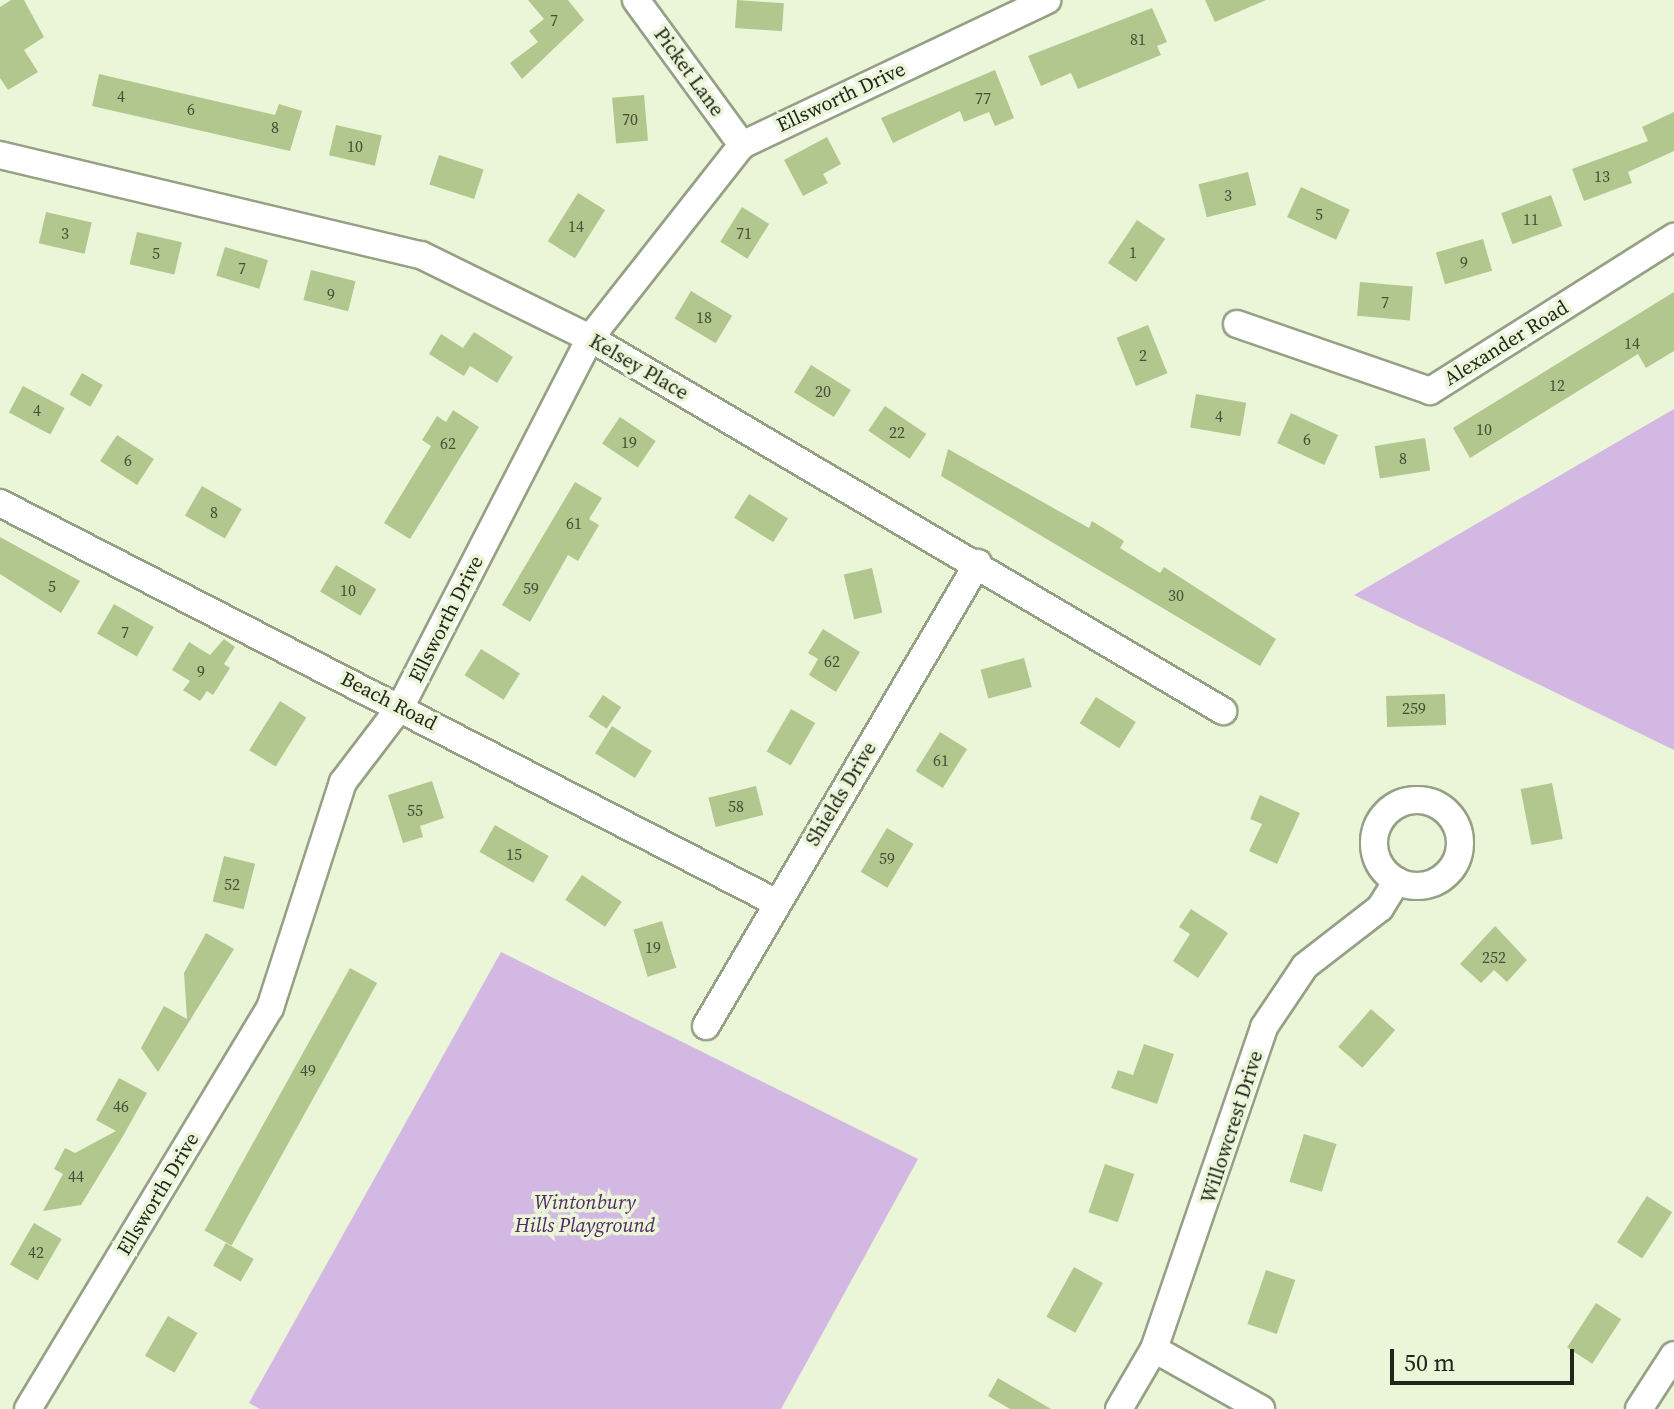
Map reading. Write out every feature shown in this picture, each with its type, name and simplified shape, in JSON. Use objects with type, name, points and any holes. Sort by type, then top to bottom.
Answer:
[{"type":"street","name":"Picket Lane","points":[[636,0],[742,145]]},
{"type":"street","name":"Ellsworth Drive","points":[[28,1409],[270,1008],[343,782],[401,706],[590,338],[742,145],[1047,0]]},
{"type":"street","name":"Kelsey Place","points":[[0,155],[421,255],[590,338],[978,563],[1223,711]]},
{"type":"street","name":"Alexander Road","points":[[1237,324],[1430,391],[1674,237]]},
{"type":"street","name":"Beach Road","points":[[0,503],[401,706],[777,903]]},
{"type":"street","name":"Shields Drive","points":[[706,1026],[978,563]]},
{"type":"street","name":"Willowcrest Drive","points":[[1119,1409],[1154,1349],[1264,1027],[1305,966],[1380,908],[1397,881]]},
{"type":"street","points":[[1154,1349],[1261,1409]]},
{"type":"street","points":[[1639,1409],[1674,1355]]},
{"type":"green space","points":[[1674,409],[1674,750],[1354,595]]},
{"type":"green space","name":"Wintonbury Hills Playground","points":[[501,952],[918,1159],[781,1409],[260,1409],[249,1403]]},
{"type":"building","points":[[11,0],[24,0],[44,37],[24,50],[38,72],[8,90],[0,78],[0,7]]},
{"type":"building","points":[[528,0],[568,0],[584,20],[522,79],[510,63],[538,42],[529,31],[544,19]]},
{"type":"building","points":[[737,0],[784,3],[782,31],[735,28]]},
{"type":"building","points":[[1205,0],[1266,0],[1215,22]]},
{"type":"building","points":[[1152,8],[1167,42],[1157,46],[1161,55],[1078,89],[1071,73],[1041,86],[1028,56]]},
{"type":"building","points":[[995,70],[1014,118],[995,126],[989,112],[964,122],[960,111],[893,143],[881,118]]},
{"type":"building","points":[[99,74],[275,115],[279,104],[302,111],[290,151],[92,106]]},
{"type":"building","points":[[644,95],[648,141],[616,144],[612,98]]},
{"type":"building","points":[[1674,112],[1674,151],[1628,172],[1632,183],[1584,201],[1572,169],[1648,141],[1642,127]]},
{"type":"building","points":[[336,125],[382,136],[375,166],[329,155]]},
{"type":"building","points":[[827,137],[841,164],[823,174],[828,183],[803,196],[784,160]]},
{"type":"building","points":[[439,155],[484,170],[474,199],[429,184]]},
{"type":"building","points":[[1248,172],[1256,205],[1207,217],[1199,184]]},
{"type":"building","points":[[1301,187],[1350,210],[1336,240],[1287,217]]},
{"type":"building","points":[[578,193],[605,210],[575,258],[548,241]]},
{"type":"building","points":[[1551,195],[1562,226],[1512,244],[1501,213]]},
{"type":"building","points":[[742,207],[769,224],[747,259],[720,242]]},
{"type":"building","points":[[46,212],[92,223],[85,254],[39,243]]},
{"type":"building","points":[[1137,220],[1165,239],[1136,282],[1108,263]]},
{"type":"building","points":[[137,232],[182,242],[174,275],[130,264]]},
{"type":"building","points":[[1483,239],[1492,271],[1445,284],[1436,253]]},
{"type":"building","points":[[225,247],[268,260],[259,289],[216,276]]},
{"type":"building","points":[[311,270],[356,281],[348,311],[304,300]]},
{"type":"building","points":[[1360,282],[1413,287],[1410,320],[1357,316]]},
{"type":"building","points":[[691,291],[732,316],[716,343],[675,318]]},
{"type":"building","points":[[1674,292],[1674,351],[1646,368],[1638,354],[1470,458],[1453,428]]},
{"type":"building","points":[[1148,325],[1167,373],[1136,386],[1116,338]]},
{"type":"building","points":[[474,332],[513,357],[497,383],[470,366],[464,376],[429,354],[441,334],[463,348]]},
{"type":"building","points":[[811,365],[851,390],[834,417],[794,392]]},
{"type":"building","points":[[82,373],[103,385],[90,407],[70,395]]},
{"type":"building","points":[[23,386],[64,408],[50,435],[9,412]]},
{"type":"building","points":[[1196,394],[1246,403],[1240,436],[1190,427]]},
{"type":"building","points":[[885,406],[926,434],[910,459],[868,431]]},
{"type":"building","points":[[453,410],[479,427],[410,539],[384,523],[431,446],[422,440],[437,416],[446,422]]},
{"type":"building","points":[[1291,413],[1338,435],[1324,465],[1277,443]]},
{"type":"building","points":[[620,417],[656,441],[638,468],[602,444]]},
{"type":"building","points":[[117,435],[154,459],[137,485],[100,461]]},
{"type":"building","points":[[1425,438],[1430,471],[1380,479],[1375,446]]},
{"type":"building","points":[[948,449],[1089,528],[1092,521],[1124,541],[1120,548],[1160,573],[1164,567],[1276,639],[1260,666],[941,476]]},
{"type":"building","points":[[575,482],[602,498],[589,519],[599,525],[578,561],[568,555],[530,622],[502,605]]},
{"type":"building","points":[[202,486],[242,509],[225,538],[185,515]]},
{"type":"building","points":[[749,494],[788,518],[773,542],[734,518]]},
{"type":"building","points":[[0,537],[80,581],[61,613],[0,574]]},
{"type":"building","points":[[336,565],[376,589],[360,616],[320,592]]},
{"type":"building","points":[[872,568],[882,613],[854,619],[844,575]]},
{"type":"building","points":[[114,604],[154,627],[137,656],[97,633]]},
{"type":"building","points":[[823,629],[860,652],[836,692],[809,675],[818,659],[808,653]]},
{"type":"building","points":[[224,639],[235,647],[224,664],[230,668],[213,695],[207,691],[200,701],[183,690],[190,681],[172,670],[189,642],[210,655]]},
{"type":"building","points":[[481,649],[520,673],[504,700],[465,675]]},
{"type":"building","points":[[1024,658],[1032,687],[988,699],[981,670]]},
{"type":"building","points":[[1445,694],[1446,725],[1387,727],[1386,696]]},
{"type":"building","points":[[603,695],[621,707],[607,729],[588,717]]},
{"type":"building","points":[[1096,697],[1136,722],[1119,748],[1080,723]]},
{"type":"building","points":[[280,701],[306,717],[276,767],[249,750]]},
{"type":"building","points":[[791,709],[815,723],[791,765],[766,751]]},
{"type":"building","points":[[612,726],[652,751],[635,778],[595,753]]},
{"type":"building","points":[[940,732],[967,749],[943,788],[916,771]]},
{"type":"building","points":[[432,781],[444,818],[420,826],[423,837],[403,843],[388,795]]},
{"type":"building","points":[[1552,783],[1563,839],[1531,845],[1521,789]]},
{"type":"building","points":[[756,786],[763,815],[716,827],[708,798]]},
{"type":"building","points":[[1260,795],[1300,813],[1277,864],[1249,851],[1262,824],[1250,819]]},
{"type":"building","points":[[495,825],[549,856],[533,883],[480,852]]},
{"type":"building","points":[[887,828],[914,844],[887,888],[861,872]]},
{"type":"building","points":[[224,856],[255,864],[244,909],[213,902]]},
{"type":"building","points":[[582,875],[622,902],[605,927],[565,900]]},
{"type":"building","points":[[1191,909],[1228,933],[1198,978],[1173,961],[1190,934],[1179,927]]},
{"type":"building","points":[[662,921],[676,968],[648,977],[633,930]]},
{"type":"building","points":[[1495,926],[1527,960],[1507,982],[1494,970],[1481,983],[1460,964]]},
{"type":"building","points":[[206,933],[234,949],[158,1072],[141,1048],[164,1006],[187,1019],[184,973]]},
{"type":"building","points":[[350,968],[377,983],[232,1245],[205,1230]]},
{"type":"building","points":[[1371,1009],[1395,1030],[1362,1068],[1338,1047]]},
{"type":"building","points":[[1144,1044],[1174,1054],[1157,1104],[1111,1088],[1118,1070],[1133,1075]]},
{"type":"building","points":[[119,1078],[147,1093],[123,1136],[81,1205],[43,1211],[63,1174],[54,1169],[65,1148],[75,1153],[116,1131],[96,1120]]},
{"type":"building","points":[[1304,1134],[1337,1144],[1322,1192],[1289,1182]]},
{"type":"building","points":[[1105,1164],[1134,1174],[1118,1222],[1088,1212]]},
{"type":"building","points":[[1647,1196],[1672,1212],[1642,1258],[1617,1242]]},
{"type":"building","points":[[34,1223],[62,1239],[38,1281],[10,1265]]},
{"type":"building","points":[[226,1243],[254,1259],[241,1282],[213,1266]]},
{"type":"building","points":[[1074,1267],[1103,1283],[1075,1333],[1046,1317]]},
{"type":"building","points":[[1266,1270],[1295,1280],[1277,1334],[1247,1324]]},
{"type":"building","points":[[1596,1303],[1621,1319],[1592,1364],[1567,1347]]},
{"type":"building","points":[[168,1316],[197,1333],[174,1373],[145,1356]]},
{"type":"building","points":[[998,1378],[1051,1409],[1010,1409],[988,1396]]}]
